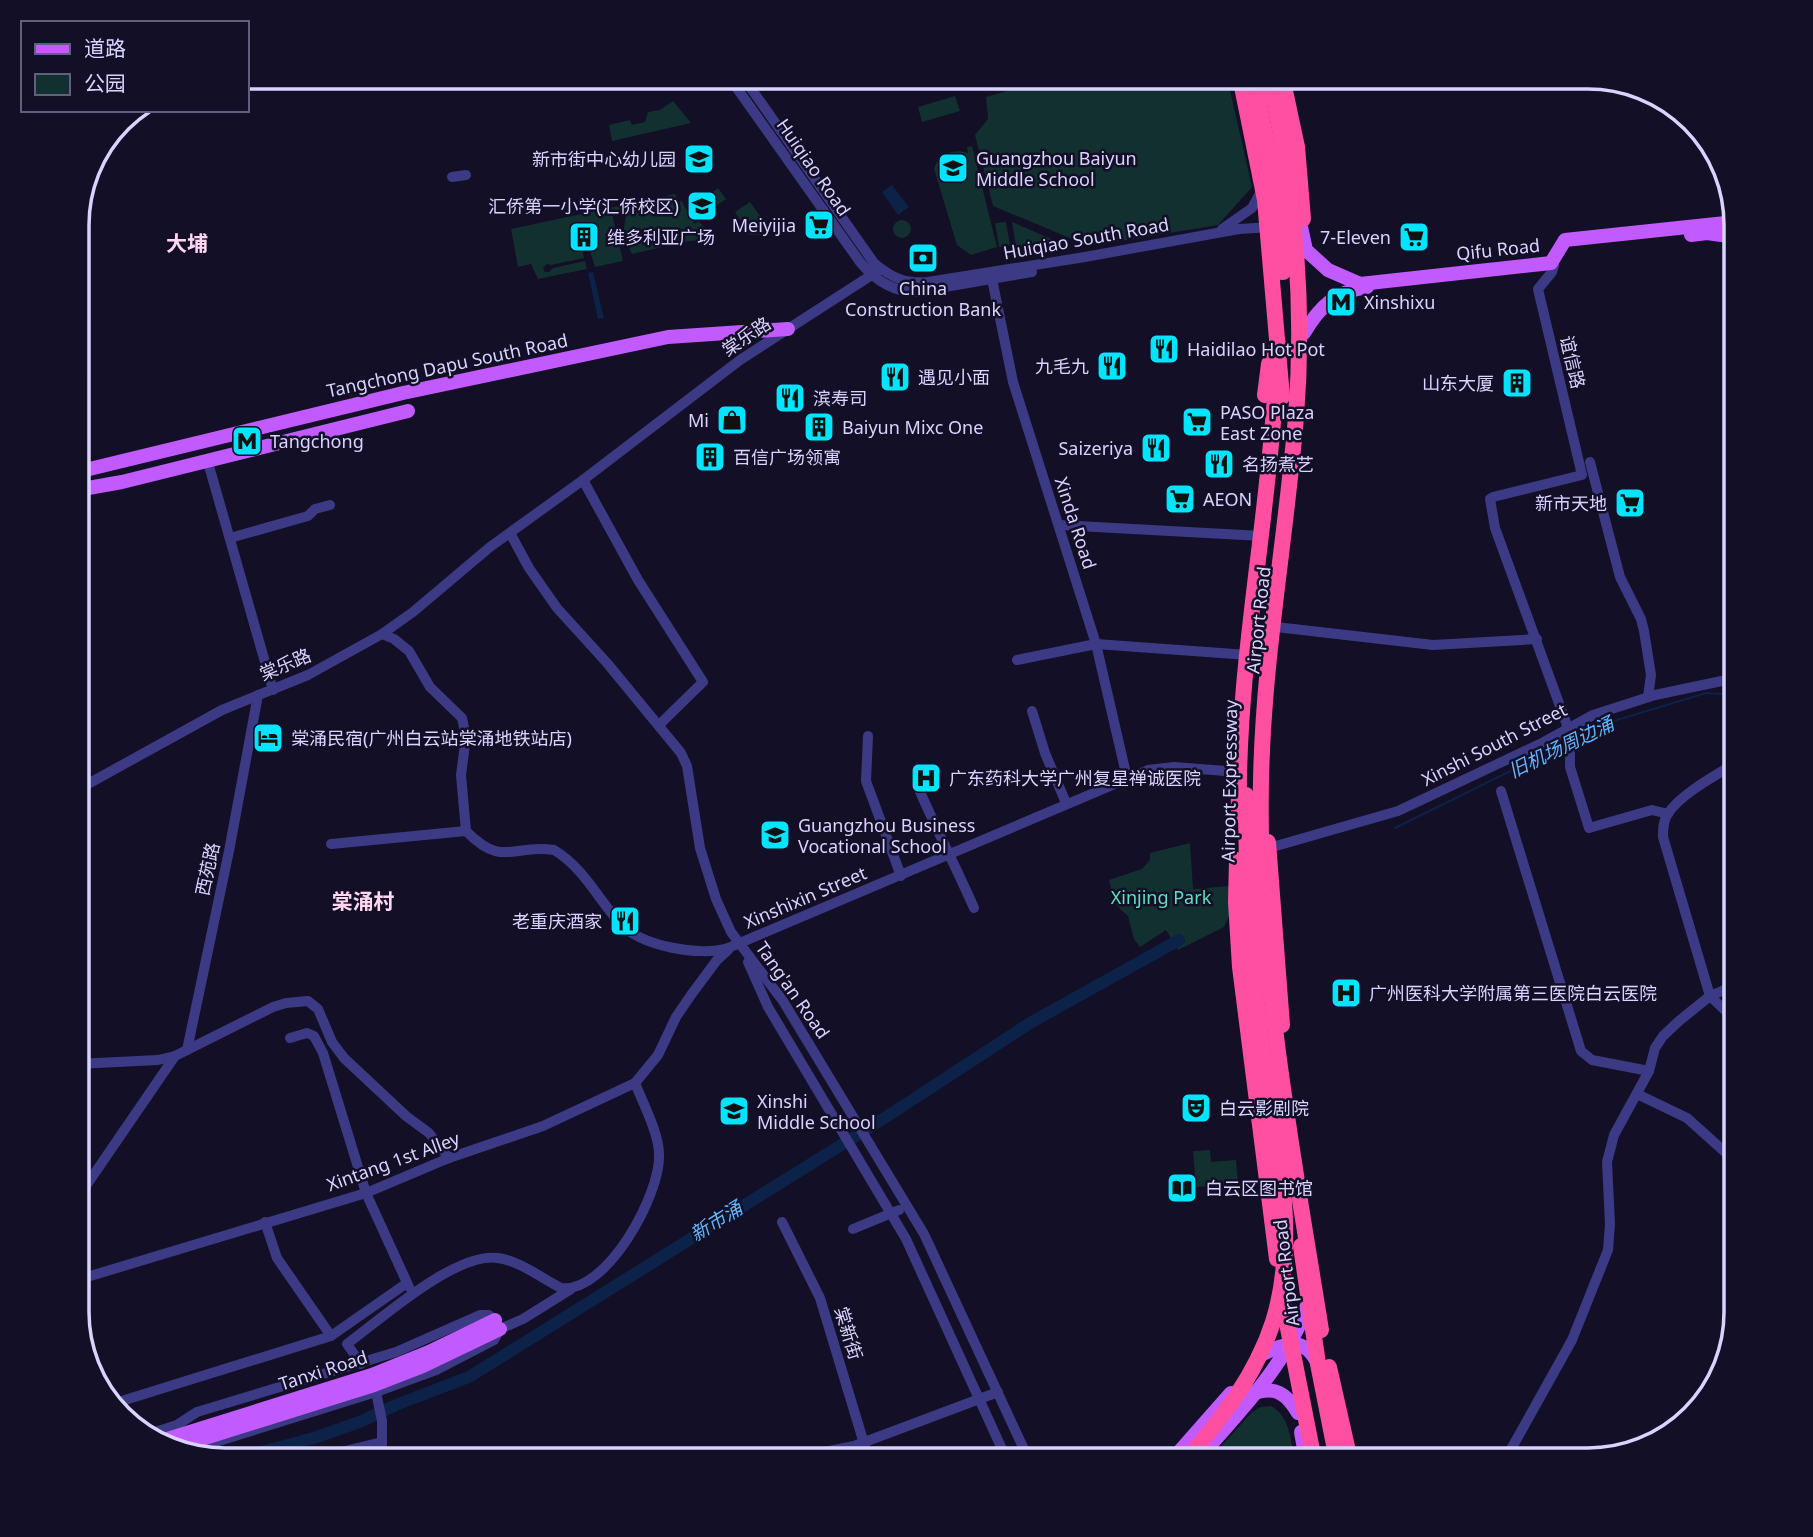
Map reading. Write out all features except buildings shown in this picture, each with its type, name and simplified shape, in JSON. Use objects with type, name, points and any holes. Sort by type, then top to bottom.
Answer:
[{"type":"highway","points":[[1243,89],[1259,163],[1269,232],[1282,397]]},
{"type":"highway","points":[[1254,89],[1276,230]]},
{"type":"highway","name":"Airport Expressway","points":[[1196,1448],[1228,1408],[1256,1364],[1273,1321],[1285,1265],[1286,1230],[1282,1185],[1262,1050],[1250,942],[1246,851],[1251,681],[1282,397],[1284,322],[1281,242],[1272,164],[1255,89]]},
{"type":"highway","name":"Airport Expressway","points":[[1276,89],[1294,216],[1299,354],[1293,450],[1265,689],[1261,865],[1265,947],[1274,1027],[1337,1448]]},
{"type":"highway","name":"Airport Road","points":[[1277,89],[1298,213],[1304,333],[1296,458],[1276,627],[1267,735],[1269,848],[1304,1275],[1323,1393],[1336,1448]]},
{"type":"highway","name":"Airport Road","points":[[1247,919],[1241,853],[1239,772],[1248,655],[1269,478],[1262,445],[1265,385],[1269,364],[1278,344],[1276,230]]},
{"type":"highway","points":[[1246,795],[1236,876],[1240,967],[1282,1297],[1312,1448]]},
{"type":"highway","points":[[1247,919],[1264,996],[1295,1317],[1306,1380],[1334,1448]]},
{"type":"highway","points":[[1281,1276],[1287,1288],[1293,1292],[1301,1288],[1304,1275]]},
{"type":"highway","points":[[1296,1396],[1308,1385],[1317,1387],[1323,1393]]},
{"type":"main road","name":"Qifu Road","points":[[1298,213],[1306,250],[1328,270],[1360,284],[1552,265]]},
{"type":"main road","name":"Qifu Road","points":[[1304,333],[1322,306],[1334,298],[1361,288],[1552,265],[1567,246],[1707,233],[1724,228]]},
{"type":"main road","name":"Tangchong Dapu South Road","points":[[118,462],[403,393],[668,337],[788,329]]},
{"type":"main road","name":"Tangchong Dapu South Road","points":[[122,482],[408,411]]},
{"type":"main road","points":[[90,464],[118,462]]},
{"type":"main road","points":[[90,469],[118,462]]},
{"type":"main road","points":[[90,488],[122,482]]},
{"type":"main road","points":[[90,492],[122,482]]},
{"type":"main road","name":"Airport Road","points":[[1247,919],[1251,1020],[1281,1276]]},
{"type":"main road","points":[[1281,1276],[1304,1448]]},
{"type":"main road","points":[[1182,1448],[1233,1390],[1268,1341],[1276,1317],[1281,1276]]},
{"type":"main road","points":[[1207,1448],[1289,1344],[1308,1302]]},
{"type":"main road","name":"Tanxi Road","points":[[190,1443],[374,1385],[423,1366],[497,1324]]},
{"type":"main road","name":"Tanxi Road","points":[[173,1437],[372,1375],[476,1335]]},
{"type":"main road","points":[[1258,1356],[1298,1343],[1313,1354],[1318,1364]]},
{"type":"main road","points":[[1252,1394],[1278,1391],[1291,1400],[1298,1413]]},
{"type":"street","name":"Huiqiao Road","points":[[738,90],[860,262],[877,272]]},
{"type":"street","name":"Huiqiao Road","points":[[752,90],[867,253],[877,272]]},
{"type":"street","points":[[452,177],[466,175]]},
{"type":"street","points":[[1216,233],[1252,208],[1269,175]]},
{"type":"street","name":"Huiqiao South Road","points":[[877,272],[914,283],[1011,272],[1276,230]]},
{"type":"street","name":"Huiqiao South Road","points":[[877,272],[883,283],[906,292],[992,279],[1011,272],[1216,233],[1276,230],[1299,232]]},
{"type":"street","name":"谊信路","points":[[1537,639],[1495,528],[1490,499],[1582,475],[1538,289],[1552,272],[1552,265]]},
{"type":"street","name":"棠乐路","points":[[90,783],[222,710],[322,668],[382,634],[413,612],[490,547],[740,360],[877,272]]},
{"type":"street","name":"Xinda Road","points":[[992,279],[1018,400],[1096,644],[1127,778]]},
{"type":"street","points":[[403,393],[408,411]]},
{"type":"street","points":[[207,459],[274,690]]},
{"type":"street","points":[[1590,461],[1620,577],[1641,618],[1651,675],[1648,697]]},
{"type":"street","points":[[583,480],[638,580],[703,682],[659,725]]},
{"type":"street","points":[[230,538],[308,516],[315,509],[330,505]]},
{"type":"street","points":[[1059,525],[1262,536]]},
{"type":"street","points":[[510,533],[529,568],[557,608],[681,753],[687,766],[700,848],[716,899],[739,944]]},
{"type":"street","points":[[1276,627],[1433,645],[1537,639],[1566,732],[1570,767],[1588,828],[1652,810],[1668,814]]},
{"type":"street","points":[[382,634],[394,639],[409,651],[430,687],[462,718],[467,737],[461,775],[466,831],[483,846],[501,854],[548,849],[560,853],[589,882],[623,927],[640,937],[667,947],[698,953],[720,951],[739,944]]},
{"type":"street","points":[[1017,660],[1096,644],[1248,655]]},
{"type":"street","name":"Xinshi South Street","points":[[1269,848],[1398,811],[1566,732],[1593,715],[1648,697],[1724,681]]},
{"type":"street","name":"西苑路","points":[[187,1051],[258,695]]},
{"type":"street","points":[[1032,711],[1066,803]]},
{"type":"street","points":[[868,736],[866,781],[901,876]]},
{"type":"street","name":"Xinshixin Street","points":[[739,944],[1127,778],[1160,768],[1239,772]]},
{"type":"street","points":[[1724,770],[1674,806],[1664,823],[1663,837],[1710,996],[1724,1009]]},
{"type":"street","points":[[918,787],[974,908]]},
{"type":"street","points":[[1501,791],[1581,1051],[1592,1060],[1648,1071]]},
{"type":"street","points":[[331,844],[466,831]]},
{"type":"street","points":[[497,1324],[523,1319],[592,1276],[624,1244],[644,1212],[654,1186],[659,1149],[635,1083],[658,1055],[676,1017],[710,969],[723,954],[739,944]]},
{"type":"street","name":"Tang'an Road","points":[[739,944],[783,1001],[908,1205],[940,1266],[1024,1448]]},
{"type":"street","name":"Tang'an Road","points":[[739,944],[768,1007],[892,1213],[927,1282],[1002,1448]]},
{"type":"street","points":[[1512,1448],[1572,1340],[1608,1250],[1610,1224],[1607,1162],[1614,1135],[1637,1094],[1655,1048],[1663,1036],[1710,996],[1724,990]]},
{"type":"street","points":[[90,1063],[158,1060],[174,1056],[273,1007],[308,1001],[318,1009],[328,1035],[344,1058],[406,1116],[429,1133],[449,1158]]},
{"type":"street","points":[[290,1038],[307,1033],[314,1036],[323,1052],[366,1193],[413,1295]]},
{"type":"street","points":[[90,1180],[174,1056]]},
{"type":"street","name":"Xintang 1st Alley","points":[[90,1276],[366,1193],[449,1158],[543,1126],[635,1083]]},
{"type":"street","points":[[1637,1094],[1687,1118],[1724,1151]]},
{"type":"street","points":[[853,1228],[908,1205]]},
{"type":"street","points":[[265,1222],[277,1258],[331,1336]]},
{"type":"street","name":"棠新街","points":[[782,1222],[820,1298],[866,1448]]},
{"type":"street","points":[[361,1364],[347,1344],[413,1295],[459,1266],[494,1258],[514,1263],[561,1287],[573,1287]]},
{"type":"street","points":[[123,1401],[331,1336],[407,1283]]},
{"type":"street","points":[[159,1431],[177,1425],[197,1412],[396,1352],[481,1315],[489,1315],[497,1324]]},
{"type":"street","points":[[204,1446],[376,1392],[436,1370],[494,1340],[497,1324]]},
{"type":"street","points":[[376,1392],[382,1421],[382,1448]]},
{"type":"street","points":[[838,1448],[864,1442],[998,1392]]},
{"type":"street","points":[[357,1448],[382,1442]]},
{"type":"green space","points":[[1012,89],[1230,89],[1252,187],[1218,225],[1089,246],[993,206],[975,135],[988,119],[986,97]]},
{"type":"green space","points":[[955,96],[960,111],[922,122],[918,107]]},
{"type":"green space","points":[[673,101],[691,123],[612,141],[609,125],[630,120],[632,125],[645,122],[648,112],[660,110]]},
{"type":"green space","points":[[972,146],[997,247],[971,255],[957,245],[934,169],[943,156],[957,151],[968,153],[967,147]]},
{"type":"green space","points":[[718,188],[726,199],[709,211],[701,200]]},
{"type":"green space","points":[[675,194],[677,199],[612,214],[623,261],[595,267],[589,248],[582,249],[584,258],[547,264],[543,268],[545,272],[549,272],[553,268],[585,261],[587,269],[538,279],[531,264],[518,267],[511,229]]},
{"type":"green space","points":[[682,201],[694,224],[699,221],[706,230],[715,233],[715,240],[689,241],[632,254],[623,235],[626,214]]},
{"type":"green space","points":[[750,202],[770,230],[763,235],[750,235],[735,212]]},
{"type":"green space","points":[[898,220],[906,220],[911,229],[909,236],[898,238],[893,233],[893,225]]},
{"type":"green space","points":[[1006,222],[1010,245],[999,247],[995,223]]},
{"type":"green space","points":[[1012,222],[1068,246],[1017,253]]},
{"type":"green space","name":"Xinjing Park","points":[[1190,843],[1193,889],[1243,885],[1224,927],[1178,950],[1166,930],[1140,947],[1134,939],[1128,916],[1116,905],[1109,880],[1142,869],[1150,860],[1150,853]]},
{"type":"green space","points":[[1210,1150],[1211,1162],[1236,1160],[1238,1184],[1196,1187],[1193,1151]]},
{"type":"green space","points":[[1271,1406],[1282,1415],[1293,1448],[1220,1448],[1251,1413],[1260,1407]]},
{"type":"water","points":[[892,185],[909,207],[898,215],[882,192]]},
{"type":"water","points":[[593,272],[604,318],[598,319],[588,273]]},
{"type":"waterway","name":"旧机场周边涌","points":[[1571,741],[1617,720],[1706,693],[1724,694]]},
{"type":"waterway","name":"旧机场周边涌","points":[[1395,828],[1563,745]]},
{"type":"waterway","name":"新市涌","points":[[277,1448],[362,1421],[469,1377],[883,1119],[1030,1023],[1179,940]]},
{"type":"place","name":"新市街中心幼儿园","points":[[699,159]]},
{"type":"place","name":"Guangzhou Baiyun Middle School","points":[[953,168]]},
{"type":"place","name":"汇侨第一小学(汇侨校区)","points":[[702,206]]},
{"type":"place","name":"Meiyijia","points":[[819,225]]},
{"type":"place","name":"维多利亚广场","points":[[584,237]]},
{"type":"place","name":"7-Eleven","points":[[1414,237]]},
{"type":"place","name":"China Construction Bank","points":[[923,258]]},
{"type":"place","name":"Xinshixu","points":[[1341,302]]},
{"type":"place","name":"Haidilao Hot Pot","points":[[1164,349]]},
{"type":"place","name":"九毛九","points":[[1112,366]]},
{"type":"place","name":"遇见小面","points":[[895,377]]},
{"type":"place","name":"山东大厦","points":[[1517,383]]},
{"type":"place","name":"滨寿司","points":[[790,398]]},
{"type":"place","name":"Mi","points":[[732,420]]},
{"type":"place","name":"PASO Plaza East Zone","points":[[1197,422]]},
{"type":"place","name":"Baiyun Mixc One","points":[[819,427]]},
{"type":"place","name":"Tangchong","points":[[247,441]]},
{"type":"place","name":"Saizeriya","points":[[1156,448]]},
{"type":"place","name":"百信广场领寓","points":[[710,457]]},
{"type":"place","name":"名扬煮艺","points":[[1219,464]]},
{"type":"place","name":"AEON","points":[[1180,499]]},
{"type":"place","name":"新市天地","points":[[1630,503]]},
{"type":"place","name":"棠涌民宿(广州白云站棠涌地铁站店)","points":[[268,738]]},
{"type":"place","name":"广东药科大学广州复星禅诚医院","points":[[926,778]]},
{"type":"place","name":"Guangzhou Business Vocational School","points":[[775,835]]},
{"type":"place","name":"老重庆酒家","points":[[625,921]]},
{"type":"place","name":"广州医科大学附属第三医院白云医院","points":[[1346,993]]},
{"type":"place","name":"白云影剧院","points":[[1196,1108]]},
{"type":"place","name":"Xinshi Middle School","points":[[734,1111]]},
{"type":"place","name":"白云区图书馆","points":[[1182,1188]]},
{"type":"district","name":"大埔","points":[[187,243]]},
{"type":"district","name":"棠涌村","points":[[363,901]]}]
